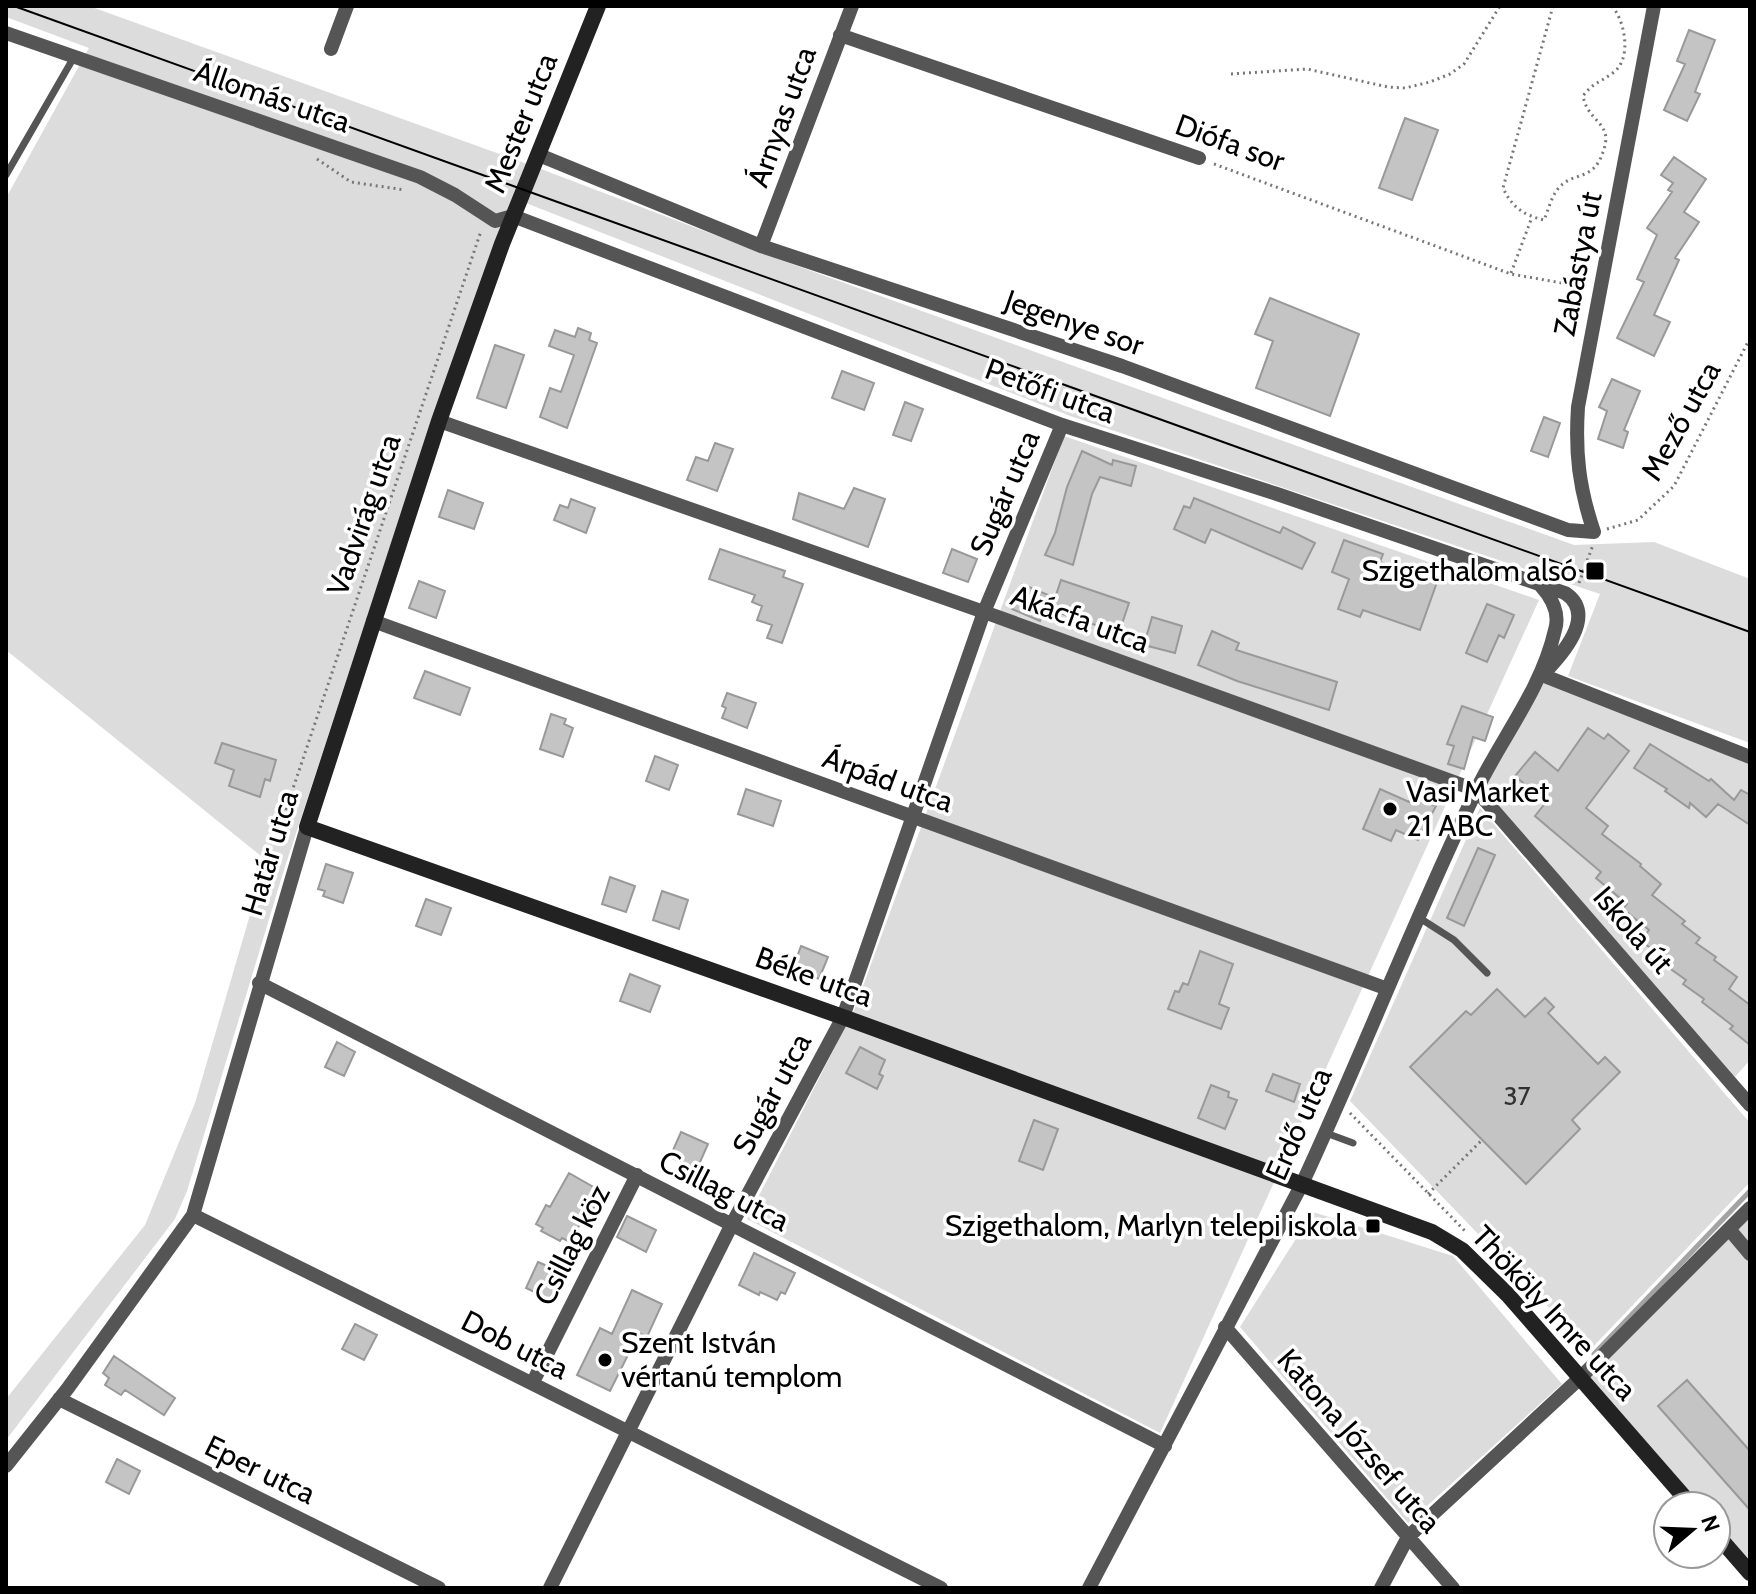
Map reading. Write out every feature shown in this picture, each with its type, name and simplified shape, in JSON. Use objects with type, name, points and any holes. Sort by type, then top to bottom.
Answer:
[{"type":"street","points":[[331,49],[347,6]]},
{"type":"street","name":"Mester utca","points":[[513,216],[598,6]]},
{"type":"street","name":"Árnyas utca","points":[[761,246],[852,6]]},
{"type":"street","name":"Zabástya út","points":[[1594,532],[1582,497],[1575,449],[1578,407],[1654,6]]},
{"type":"street","name":"Állomás utca","points":[[6,33],[420,177],[495,221],[513,216]]},
{"type":"street","name":"Diófa sor","points":[[840,35],[1199,158]]},
{"type":"street","name":"Jegenye sor","points":[[539,155],[761,246],[1122,366],[1568,530],[1594,532]]},
{"type":"street","name":"Határ utca","points":[[6,1466],[59,1399],[193,1215],[307,827],[439,421],[513,216]]},
{"type":"street","name":"Petőfi utca","points":[[513,216],[1062,425],[1277,494],[1569,597]]},
{"type":"street","name":"Akácfa utca","points":[[439,421],[984,612],[1476,790]]},
{"type":"street","name":"Sugár utca","points":[[550,1588],[732,1224],[843,1017],[984,612],[1062,425]]},
{"type":"street","name":"Erdő utca","points":[[1089,1588],[1302,1184],[1385,988],[1476,790],[1542,675],[1557,627],[1552,600],[1539,585]]},
{"type":"street","name":"Erdő utca","points":[[1542,675],[1567,649],[1576,630],[1577,614],[1569,597]]},
{"type":"street","name":"Árpád utca","points":[[373,621],[1385,988]]},
{"type":"street","points":[[1542,675],[1750,757]]},
{"type":"street","name":"Iskola út","points":[[1476,790],[1750,1105]]},
{"type":"street","name":"Béke utca","points":[[307,827],[1302,1184]]},
{"type":"street","name":"Csillag utca","points":[[259,983],[1165,1446]]},
{"type":"street","name":"Csillag köz","points":[[533,1382],[637,1175]]},
{"type":"street","name":"Thököly Imre utca","points":[[1302,1184],[1448,1240],[1479,1265],[1678,1490]]},
{"type":"street","points":[[1381,1588],[1408,1537],[1580,1378],[1750,1208]]},
{"type":"street","name":"Dob utca","points":[[193,1215],[941,1588]]},
{"type":"street","points":[[1729,1229],[1750,1254]]},
{"type":"street","name":"Katona József utca","points":[[1225,1327],[1453,1588]]},
{"type":"street","name":"Eper utca","points":[[59,1399],[439,1588]]},
{"type":"street","points":[[1732,1552],[1750,1573]]},
{"type":"lane","points":[[6,175],[74,57]]},
{"type":"lane","points":[[1418,917],[1454,940],[1487,973]]},
{"type":"lane","points":[[1326,1133],[1353,1143]]},
{"type":"path","points":[[1231,74],[1307,69],[1388,87],[1405,88],[1430,82],[1464,64],[1500,6]]},
{"type":"path","points":[[1553,6],[1503,188],[1511,204],[1532,217],[1544,220],[1557,190],[1569,180],[1592,173],[1606,145],[1605,132],[1586,110],[1583,96],[1590,86],[1616,71],[1623,57],[1625,38],[1620,15],[1612,6]]},
{"type":"path","points":[[308,155],[351,182],[386,186],[416,194]]},
{"type":"path","name":"Diófa sor","points":[[1199,158],[1511,274],[1562,283],[1603,274]]},
{"type":"path","points":[[1511,274],[1532,217]]},
{"type":"path","name":"Vadvirág utca","points":[[280,827],[481,227],[488,232]]},
{"type":"path","name":"Mező utca","points":[[1594,532],[1638,520],[1674,486],[1719,393],[1750,338]]},
{"type":"path","points":[[1581,578],[1588,557]]},
{"type":"path","points":[[1428,1194],[1482,1140]]},
{"type":"shaded area","points":[[6,6],[89,6],[533,166],[770,256],[1574,545],[1654,542],[1750,579],[1750,743],[1568,676],[1600,594],[1073,417],[513,198],[433,416],[283,873],[187,1191],[175,1219],[6,1440],[6,1399],[145,1225],[195,1103],[266,860],[6,650],[6,198],[89,48],[6,17]]},
{"type":"shaded area","points":[[1064,436],[1539,600],[1160,1433],[747,1219],[855,1008]]},
{"type":"shaded area","points":[[1546,677],[1750,756],[1750,1060],[1735,1077],[1476,790]]},
{"type":"shaded area","points":[[1480,808],[1750,1123],[1750,1182],[1590,1350],[1350,1101]]},
{"type":"shaded area","points":[[1750,1208],[1750,1573],[1732,1552],[1732,1490],[1678,1490],[1580,1378]]},
{"type":"shaded area","points":[[1313,1212],[1453,1256],[1562,1384],[1408,1523],[1240,1327]]},
{"type":"building","points":[[1689,30],[1715,40],[1695,92],[1700,94],[1687,121],[1664,110],[1685,64],[1677,61]]},
{"type":"building","points":[[1405,118],[1438,130],[1412,200],[1379,188]]},
{"type":"building","points":[[1674,157],[1706,179],[1684,212],[1699,222],[1675,258],[1679,260],[1654,315],[1670,322],[1654,356],[1617,338],[1644,282],[1637,279],[1657,235],[1647,228],[1672,192],[1668,190],[1673,183],[1661,175]]},
{"type":"building","points":[[1270,298],[1359,334],[1330,416],[1256,388],[1273,341],[1255,334]]},
{"type":"building","points":[[578,328],[591,333],[589,340],[597,343],[567,428],[540,417],[550,388],[561,392],[574,355],[549,346],[555,330],[575,337]]},
{"type":"building","points":[[495,345],[524,355],[506,408],[477,398]]},
{"type":"building","points":[[842,371],[874,383],[864,410],[832,398]]},
{"type":"building","points":[[1612,379],[1640,391],[1624,430],[1628,432],[1623,448],[1598,439],[1607,411],[1599,407]]},
{"type":"building","points":[[905,402],[923,409],[911,441],[893,435]]},
{"type":"building","points":[[1544,417],[1560,423],[1548,457],[1531,451]]},
{"type":"building","points":[[715,443],[733,449],[717,491],[687,480],[696,457],[708,461]]},
{"type":"building","points":[[1082,451],[1112,465],[1113,460],[1136,466],[1131,486],[1100,477],[1092,494],[1073,565],[1045,555]]},
{"type":"building","points":[[854,488],[885,499],[868,547],[793,519],[799,493],[844,509]]},
{"type":"building","points":[[448,490],[483,503],[474,529],[439,517]]},
{"type":"building","points":[[1194,498],[1280,533],[1283,527],[1315,543],[1302,569],[1211,529],[1205,543],[1174,529],[1184,506],[1190,508]]},
{"type":"building","points":[[571,499],[595,508],[586,533],[554,520],[560,505],[568,508]]},
{"type":"building","points":[[1344,540],[1383,554],[1380,562],[1437,582],[1420,630],[1363,610],[1360,617],[1338,609],[1349,579],[1332,572]]},
{"type":"building","points":[[720,549],[785,571],[783,577],[803,584],[782,643],[767,638],[772,625],[757,620],[762,606],[752,602],[755,595],[709,579]]},
{"type":"building","points":[[952,549],[977,559],[968,582],[943,573]]},
{"type":"building","points":[[1061,580],[1129,603],[1119,633],[1045,608],[1040,621],[1012,609],[1022,584],[1055,598]]},
{"type":"building","points":[[419,581],[445,591],[436,618],[409,608]]},
{"type":"building","points":[[1487,604],[1514,615],[1504,638],[1499,635],[1487,662],[1466,653]]},
{"type":"building","points":[[1152,617],[1182,626],[1175,653],[1144,645]]},
{"type":"building","points":[[1212,631],[1239,643],[1236,650],[1337,682],[1329,710],[1237,681],[1198,665]]},
{"type":"building","points":[[425,671],[470,688],[460,715],[414,698]]},
{"type":"building","points":[[727,693],[756,703],[747,728],[722,718]]},
{"type":"building","points":[[1462,706],[1493,717],[1485,741],[1473,737],[1464,769],[1448,764],[1454,746],[1447,744]]},
{"type":"building","points":[[551,714],[566,719],[564,724],[573,728],[563,757],[540,749]]},
{"type":"building","points":[[1588,728],[1604,739],[1608,734],[1629,751],[1586,808],[1608,826],[1602,834],[1661,884],[1652,895],[1685,921],[1682,924],[1700,938],[1696,943],[1737,977],[1729,989],[1750,1005],[1750,1045],[1730,1029],[1733,1026],[1702,1002],[1704,999],[1683,984],[1686,980],[1665,965],[1668,961],[1641,941],[1649,930],[1623,909],[1627,904],[1596,878],[1601,872],[1535,816],[1546,802],[1515,776],[1535,752],[1558,771]]},
{"type":"building","points":[[222,743],[276,760],[270,781],[265,779],[260,797],[229,786],[234,770],[215,763]]},
{"type":"building","points":[[1650,744],[1709,781],[1711,779],[1734,800],[1741,790],[1750,795],[1750,825],[1718,804],[1706,817],[1690,803],[1689,808],[1665,791],[1667,789],[1634,768]]},
{"type":"building","points":[[655,756],[678,765],[669,790],[646,781]]},
{"type":"building","points":[[746,789],[781,801],[773,826],[738,814]]},
{"type":"building","points":[[1380,789],[1409,802],[1412,796],[1436,806],[1418,840],[1396,830],[1391,841],[1363,829]]},
{"type":"building","points":[[1478,848],[1495,855],[1464,926],[1447,918]]},
{"type":"building","points":[[326,864],[353,873],[343,903],[323,896],[325,891],[318,889]]},
{"type":"building","points":[[610,877],[635,886],[626,912],[602,904]]},
{"type":"building","points":[[662,891],[688,900],[679,929],[653,920]]},
{"type":"building","points":[[426,899],[451,908],[441,935],[416,926]]},
{"type":"building","points":[[801,946],[828,957],[819,979],[793,968]]},
{"type":"building","points":[[1200,951],[1233,964],[1219,1004],[1229,1008],[1221,1029],[1168,1009],[1175,991],[1179,992],[1183,983],[1188,985]]},
{"type":"building","points":[[630,974],[660,986],[650,1012],[620,1001]]},
{"type":"building","points":[[1497,989],[1525,1017],[1545,998],[1554,1007],[1548,1013],[1598,1064],[1605,1057],[1620,1072],[1572,1120],[1580,1129],[1526,1184],[1410,1067],[1466,1011],[1471,1015]]},
{"type":"building","points":[[337,1042],[355,1052],[344,1076],[325,1067]]},
{"type":"building","points":[[860,1047],[885,1060],[877,1089],[846,1073]]},
{"type":"building","points":[[1273,1074],[1300,1084],[1294,1102],[1266,1091]]},
{"type":"building","points":[[1211,1085],[1229,1092],[1228,1097],[1237,1100],[1225,1129],[1198,1118]]},
{"type":"building","points":[[1034,1120],[1058,1129],[1043,1170],[1019,1161]]},
{"type":"building","points":[[681,1132],[708,1144],[697,1169],[670,1157]]},
{"type":"building","points":[[569,1173],[602,1192],[589,1217],[585,1215],[570,1242],[562,1238],[560,1241],[541,1231],[543,1228],[536,1224],[546,1205],[550,1207]]},
{"type":"building","points":[[627,1216],[656,1230],[646,1252],[617,1237]]},
{"type":"building","points":[[754,1253],[795,1273],[785,1294],[781,1292],[777,1300],[739,1285]]},
{"type":"building","points":[[538,1262],[565,1274],[553,1301],[526,1288]]},
{"type":"building","points":[[632,1290],[662,1304],[647,1337],[639,1333],[610,1391],[577,1375],[600,1328],[612,1334]]},
{"type":"building","points":[[355,1324],[377,1335],[364,1360],[342,1349]]},
{"type":"building","points":[[114,1356],[175,1398],[164,1415],[125,1390],[121,1395],[105,1385],[109,1378],[103,1373]]},
{"type":"building","points":[[1687,1380],[1750,1451],[1750,1510],[1658,1406]]},
{"type":"building","points":[[117,1459],[140,1471],[129,1494],[106,1482]]},
{"type":"waterway","points":[[1594,1354],[1750,1191]]},
{"type":"tram line","points":[[14,6],[1750,632]]},
{"type":"place","name":"Szigethalom alsó","points":[[1595,571]]},
{"type":"place","name":"Vasi Market 21 ABC","points":[[1390,809]]},
{"type":"place","name":"Szigethalom, Marlyn telepi iskola","points":[[1373,1226]]},
{"type":"place","name":"Szent István vértanú templom","points":[[605,1360]]}]
